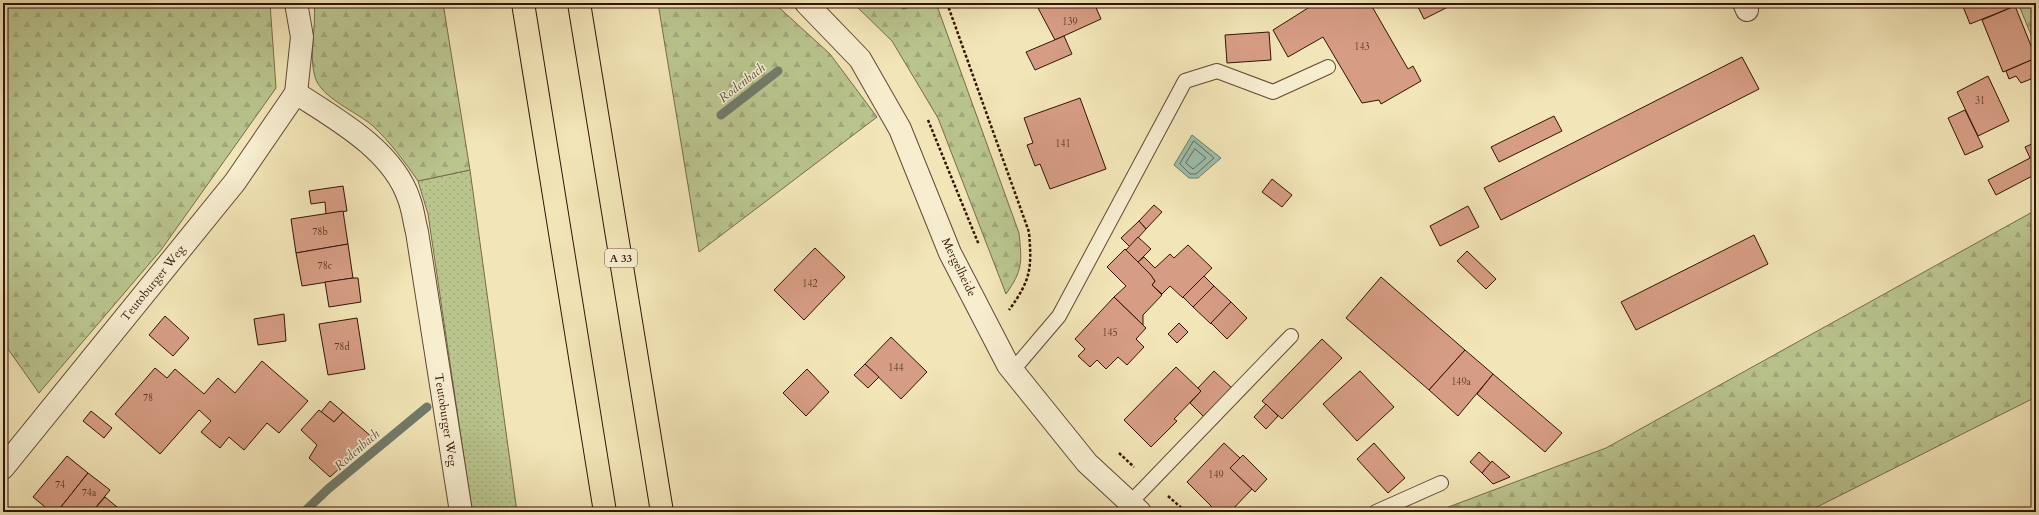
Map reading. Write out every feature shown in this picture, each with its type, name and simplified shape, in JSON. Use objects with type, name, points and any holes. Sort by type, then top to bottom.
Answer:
[{"type":"highway","points":[[523,3],[605,512]]},
{"type":"highway","name":"A 33","points":[[579,3],[662,512]]},
{"type":"street","name":"Teutoburger Weg","points":[[3,468],[235,182],[296,93],[302,37],[296,3]]},
{"type":"street","name":"Mergelheide","points":[[806,3],[860,59],[900,129],[950,253],[1008,365],[1087,463],[1135,508]]},
{"type":"street","name":"Teutoburger Weg","points":[[296,93],[368,142],[392,167],[409,198],[417,232],[461,512]]},
{"type":"lane","points":[[1013,370],[1059,316],[1185,81],[1217,71],[1273,92],[1328,67]]},
{"type":"lane","points":[[1135,508],[1152,482],[1291,336]]},
{"type":"lane","points":[[1376,512],[1441,484]]},
{"type":"path","points":[[946,3],[1029,232],[1031,261],[1023,290],[1006,313],[1003,306]]},
{"type":"path","points":[[926,117],[981,252]]},
{"type":"path","points":[[1118,452],[1186,512]]},
{"type":"green space","points":[[3,3],[270,3],[276,88],[161,250],[39,393],[3,342]]},
{"type":"green space","points":[[314,3],[443,3],[470,170],[418,181],[397,152],[373,126],[324,92],[315,77],[313,68],[312,49],[315,12]]},
{"type":"green space","points":[[658,3],[774,3],[830,54],[877,117],[699,252]]},
{"type":"green space","points":[[853,3],[936,3],[1019,233],[1021,251],[1020,265],[1016,278],[1006,294],[938,118],[892,41]]},
{"type":"green space","points":[[2018,3],[2036,3],[2036,47]]},
{"type":"green space","points":[[470,170],[517,512],[472,512],[428,214],[418,181]]},
{"type":"green space","points":[[2036,210],[2036,397],[1807,512],[1435,512],[1606,448]]},
{"type":"water","points":[[1192,135],[1221,158],[1198,178],[1189,178],[1174,165]]},
{"type":"building","points":[[1038,3],[1094,3],[1101,19],[1055,40],[1038,8],[1040,8]]},
{"type":"building","points":[[1316,3],[1370,3],[1408,69],[1413,66],[1421,81],[1381,104],[1379,100],[1362,103],[1323,37],[1288,57],[1273,30]]},
{"type":"building","points":[[1416,3],[1456,3],[1424,19]]},
{"type":"building","points":[[2014,3],[2015,6],[1970,24],[1962,4]]},
{"type":"building","points":[[2015,6],[2036,58],[2003,72],[1982,20]]},
{"type":"building","points":[[1269,32],[1271,60],[1227,63],[1225,35]]},
{"type":"building","points":[[1064,36],[1072,54],[1035,70],[1026,52]]},
{"type":"building","points":[[1742,57],[1759,89],[1501,220],[1484,188]]},
{"type":"building","points":[[2036,58],[2036,77],[2021,83],[2016,76],[2009,79],[2006,71]]},
{"type":"building","points":[[1988,76],[2009,121],[1978,136],[1957,92]]},
{"type":"building","points":[[1080,98],[1106,169],[1050,189],[1040,164],[1035,166],[1027,145],[1033,143],[1024,118]]},
{"type":"building","points":[[1965,110],[1983,147],[1965,155],[1948,118]]},
{"type":"building","points":[[1554,116],[1562,131],[1499,162],[1491,147]]},
{"type":"building","points":[[2036,142],[2036,174],[1996,195],[1988,180],[2030,158],[2025,147]]},
{"type":"building","points":[[1272,179],[1292,195],[1282,207],[1262,192]]},
{"type":"building","points":[[343,186],[347,211],[326,214],[325,202],[311,204],[309,191]]},
{"type":"building","points":[[1154,205],[1162,212],[1146,229],[1139,221]]},
{"type":"building","points":[[1468,206],[1479,227],[1440,246],[1430,226]]},
{"type":"building","points":[[343,211],[348,244],[296,253],[291,219]]},
{"type":"building","points":[[1139,221],[1146,229],[1130,247],[1121,238]]},
{"type":"building","points":[[1754,235],[1768,264],[1636,330],[1621,302]]},
{"type":"building","points":[[1138,237],[1151,249],[1138,262],[1126,250]]},
{"type":"building","points":[[348,244],[353,278],[302,286],[296,253]]},
{"type":"building","points":[[1188,245],[1212,268],[1183,298],[1170,286],[1162,294],[1152,285],[1155,281],[1138,262],[1144,257],[1155,268],[1170,254],[1174,258]]},
{"type":"building","points":[[815,248],[845,277],[804,320],[774,290]]},
{"type":"building","points":[[1125,249],[1150,274],[1155,281],[1152,285],[1162,295],[1143,315],[1143,325],[1114,297],[1126,286],[1107,267]]},
{"type":"building","points":[[1467,251],[1496,279],[1486,289],[1457,261]]},
{"type":"building","points":[[1204,276],[1214,286],[1193,307],[1183,297]]},
{"type":"building","points":[[1381,277],[1465,350],[1429,390],[1346,318]]},
{"type":"building","points":[[358,278],[361,302],[329,307],[325,282]]},
{"type":"building","points":[[1214,286],[1231,302],[1211,324],[1193,307]]},
{"type":"building","points":[[1114,297],[1146,328],[1136,339],[1144,347],[1127,365],[1118,357],[1106,369],[1097,360],[1090,367],[1078,356],[1085,349],[1075,339]]},
{"type":"building","points":[[1231,302],[1247,318],[1227,339],[1211,323]]},
{"type":"building","points":[[284,314],[286,341],[258,345],[254,319]]},
{"type":"building","points":[[165,316],[189,338],[173,356],[149,335]]},
{"type":"building","points":[[357,318],[365,369],[328,375],[319,324]]},
{"type":"building","points":[[1179,323],[1188,332],[1177,343],[1168,334]]},
{"type":"building","points":[[891,337],[927,372],[901,399],[865,364]]},
{"type":"building","points":[[1322,339],[1342,358],[1282,419],[1262,401]]},
{"type":"building","points":[[1465,350],[1493,374],[1458,416],[1429,390]]},
{"type":"building","points":[[262,361],[308,401],[279,433],[267,423],[244,450],[229,437],[220,448],[201,432],[211,421],[199,410],[160,454],[115,414],[155,368],[167,378],[175,369],[204,394],[218,378],[235,393]]},
{"type":"building","points":[[865,364],[879,377],[868,388],[854,375]]},
{"type":"building","points":[[1176,367],[1201,391],[1174,419],[1177,421],[1151,447],[1124,420]]},
{"type":"building","points":[[807,369],[829,392],[806,416],[783,393]]},
{"type":"building","points":[[1214,371],[1233,389],[1205,418],[1190,403],[1201,391],[1198,388]]},
{"type":"building","points":[[1360,371],[1394,407],[1357,441],[1323,404]]},
{"type":"building","points":[[1493,374],[1562,433],[1545,452],[1477,394]]},
{"type":"building","points":[[330,401],[343,412],[334,422],[321,412]]},
{"type":"building","points":[[1266,404],[1278,416],[1266,429],[1254,417]]},
{"type":"building","points":[[319,410],[334,422],[343,412],[373,438],[330,477],[309,458],[317,445],[301,430]]},
{"type":"building","points":[[91,411],[112,428],[104,438],[83,421]]},
{"type":"building","points":[[1224,443],[1240,458],[1230,468],[1252,489],[1230,512],[1217,512],[1187,482]]},
{"type":"building","points":[[1374,443],[1405,478],[1388,493],[1357,459]]},
{"type":"building","points":[[1479,452],[1491,463],[1482,473],[1470,462]]},
{"type":"building","points":[[1243,455],[1267,479],[1255,492],[1230,468]]},
{"type":"building","points":[[67,456],[88,473],[57,512],[51,512],[33,497]]},
{"type":"building","points":[[1492,461],[1510,477],[1493,484],[1482,473]]},
{"type":"building","points":[[88,473],[110,490],[92,512],[57,512]]},
{"type":"building","points":[[105,497],[123,512],[92,512]]},
{"type":"waterway","name":"Rodenbach","points":[[904,5],[908,3]]},
{"type":"waterway","name":"Rodenbach","points":[[721,115],[778,71]]},
{"type":"waterway","name":"Rodenbach","points":[[304,512],[328,489],[427,407]]}]
